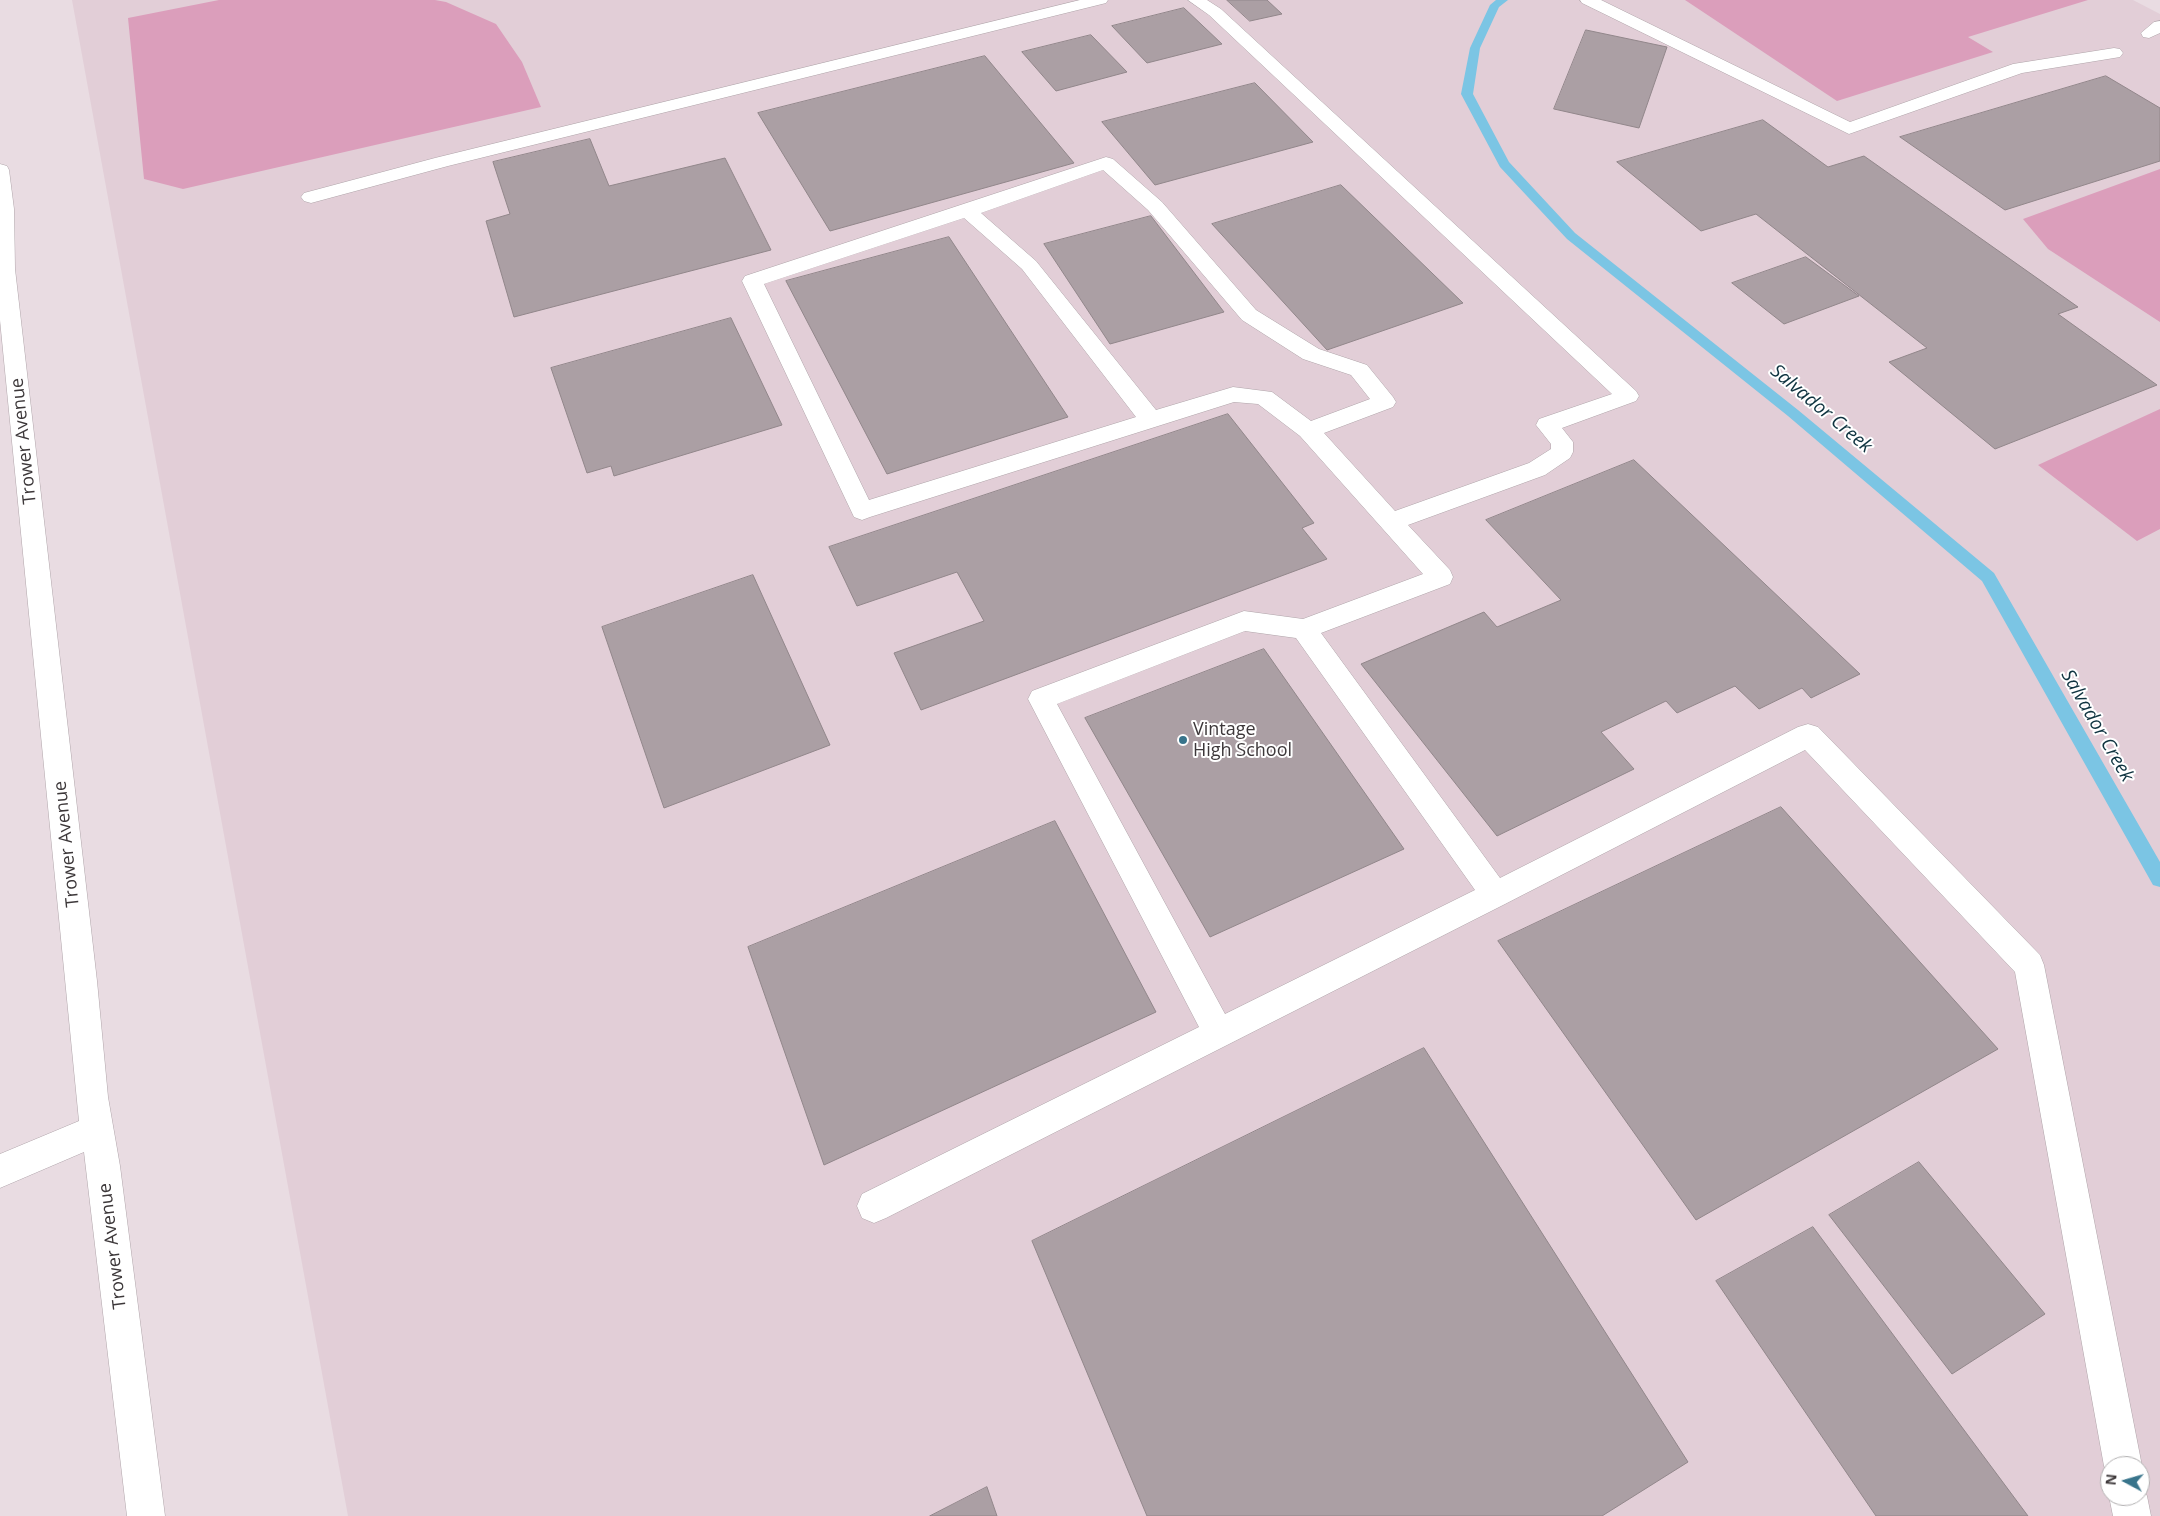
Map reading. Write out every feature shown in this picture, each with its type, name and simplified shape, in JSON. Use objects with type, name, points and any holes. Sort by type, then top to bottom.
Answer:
[{"type":"street","points":[[311,197],[442,162],[1100,0]]},
{"type":"street","points":[[1196,0],[1215,12],[1628,396],[1546,425],[1562,442],[1562,452],[1537,469],[1391,522]]},
{"type":"street","points":[[1588,0],[1849,129],[2019,68],[2114,53]]},
{"type":"street","points":[[1218,1032],[1041,699],[1244,621],[1304,629],[1441,577],[1308,430],[1264,396],[1233,394],[862,511],[752,281],[967,212],[1106,163],[1155,206],[1249,315],[1311,354],[1359,370],[1385,402],[1308,430]]},
{"type":"street","name":"Trower Avenue","points":[[0,170],[5,269],[81,971],[88,1065],[104,1176],[146,1516]]},
{"type":"street","points":[[967,212],[1029,265],[1150,419]]},
{"type":"street","points":[[1304,629],[1495,895]]},
{"type":"street","points":[[874,1206],[1218,1032],[1495,895],[1808,735],[2029,965],[2121,1456]]},
{"type":"street","points":[[0,1171],[96,1130]]},
{"type":"shaded area","name":"Vintage High School","points":[[72,0],[2133,0],[2160,14],[2160,1516],[348,1516]]},
{"type":"shaded area","points":[[219,0],[435,0],[446,2],[496,24],[522,62],[541,107],[183,189],[144,179],[128,18]]},
{"type":"shaded area","points":[[1685,0],[2088,0],[1968,37],[1993,52],[1837,101]]},
{"type":"shaded area","points":[[2160,169],[2160,322],[2048,249],[2023,219]]},
{"type":"shaded area","points":[[2160,409],[2160,529],[2137,541],[2038,465]]},
{"type":"building","points":[[1227,0],[1267,0],[1282,14],[1250,21]]},
{"type":"building","points":[[1184,8],[1222,44],[1147,63],[1112,26]]},
{"type":"building","points":[[1586,30],[1667,47],[1639,128],[1554,109]]},
{"type":"building","points":[[1091,35],[1127,72],[1056,91],[1022,52]]},
{"type":"building","points":[[985,56],[1074,163],[830,231],[758,113]]},
{"type":"building","points":[[2106,76],[2160,108],[2160,161],[2005,210],[1900,137]]},
{"type":"building","points":[[1255,83],[1313,142],[1155,185],[1102,122]]},
{"type":"building","points":[[1763,120],[1828,167],[1864,156],[2078,307],[2058,314],[2157,385],[1995,449],[1889,362],[1927,348],[1756,214],[1701,231],[1617,162]]},
{"type":"building","points":[[590,139],[609,186],[725,158],[771,250],[514,317],[486,221],[510,214],[493,162]]},
{"type":"building","points":[[1341,185],[1463,303],[1327,350],[1212,224]]},
{"type":"building","points":[[1151,216],[1224,312],[1110,344],[1044,244]]},
{"type":"building","points":[[949,237],[1068,417],[887,474],[786,281]]},
{"type":"building","points":[[1806,257],[1859,296],[1784,324],[1732,283]]},
{"type":"building","points":[[731,318],[782,425],[614,476],[611,466],[587,473],[551,368]]},
{"type":"building","points":[[1228,414],[1314,523],[1302,528],[1327,559],[921,710],[894,653],[984,621],[957,572],[857,606],[829,547]]},
{"type":"building","points":[[1634,460],[1860,674],[1811,698],[1802,688],[1759,709],[1735,686],[1677,713],[1666,701],[1601,732],[1634,769],[1497,836],[1361,664],[1484,612],[1497,627],[1561,600],[1486,520]]},
{"type":"building","points":[[753,575],[830,745],[664,808],[602,627]]},
{"type":"building","points":[[1264,649],[1404,849],[1210,937],[1085,718]]},
{"type":"building","points":[[1781,807],[1998,1049],[1696,1220],[1498,941]]},
{"type":"building","points":[[1055,821],[1156,1012],[824,1165],[748,947]]},
{"type":"building","points":[[1424,1048],[1688,1462],[1602,1516],[1147,1516],[1032,1241]]},
{"type":"building","points":[[1919,1162],[2045,1314],[1952,1374],[1829,1215]]},
{"type":"building","points":[[1813,1227],[2028,1516],[1876,1516],[1716,1281]]},
{"type":"building","points":[[987,1487],[997,1516],[930,1516]]},
{"type":"waterway","name":"Salvador Creek","points":[[1503,0],[1495,5],[1475,48],[1467,94],[1504,164],[1571,236],[1793,413],[1988,577],[2160,879]]},
{"type":"place","name":"Vintage High School","points":[[1183,740]]}]
